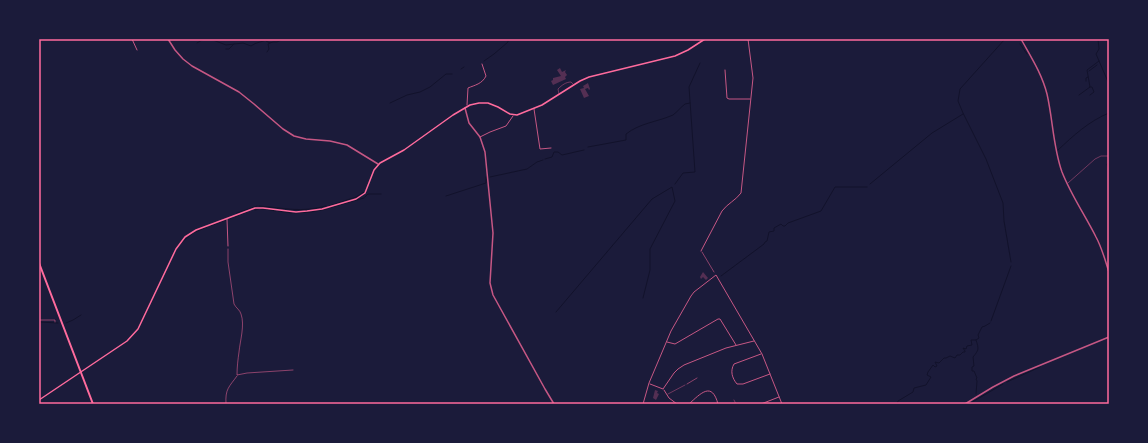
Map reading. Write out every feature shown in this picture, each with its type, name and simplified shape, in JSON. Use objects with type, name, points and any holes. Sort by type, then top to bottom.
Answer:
[{"type":"main road","points":[[39,400],[126,341],[136,331],[175,250],[183,239],[196,230],[258,208],[296,212],[307,211],[322,209],[356,199],[365,193],[378,164],[404,150],[445,120],[466,107],[480,103],[488,103],[495,105],[513,116],[518,115],[543,104],[584,79],[675,56],[705,39]]},
{"type":"main road","points":[[39,263],[93,404]]},
{"type":"street","points":[[132,39],[137,50]]},
{"type":"street","points":[[168,39],[174,50],[192,66],[239,92],[283,129],[294,136],[347,145],[378,164]]},
{"type":"street","points":[[701,251],[725,206],[739,197],[741,193],[753,76],[748,39]]},
{"type":"street","points":[[1021,39],[1037,67],[1044,84],[1058,157],[1067,184],[1098,241],[1109,272]]},
{"type":"street","points":[[482,64],[486,76],[484,81],[480,84],[468,88],[466,107],[470,126],[480,137],[485,152],[493,233],[490,289],[537,376],[554,404]]},
{"type":"street","points":[[725,70],[727,98],[750,99]]},
{"type":"street","points":[[534,108],[540,149],[551,148]]},
{"type":"street","points":[[480,137],[506,126],[513,116]]},
{"type":"street","points":[[227,218],[228,246]]},
{"type":"street","points":[[642,404],[666,342],[691,296],[716,275],[762,354],[782,404]]},
{"type":"street","points":[[666,342],[675,344],[720,319],[736,345]]},
{"type":"street","points":[[965,404],[1014,376],[1109,338]]},
{"type":"street","points":[[663,389],[681,366],[736,345],[754,341]]},
{"type":"street","points":[[762,354],[734,364],[731,370],[734,379],[737,384],[743,384],[770,374]]},
{"type":"street","points":[[649,384],[663,389],[677,404]]},
{"type":"street","points":[[689,404],[703,392],[707,391],[712,392],[716,397],[718,404]]},
{"type":"street","points":[[761,404],[779,397]]},
{"type":"lane","points":[[559,94],[558,89],[567,82],[571,82],[573,85]]},
{"type":"lane","points":[[1067,184],[1095,159],[1101,156],[1109,156]]},
{"type":"lane","points":[[667,395],[685,385]]},
{"type":"lane","points":[[734,400],[736,404]]},
{"type":"path","points":[[226,404],[228,386],[237,375],[242,334],[242,317],[240,311],[234,304],[228,262],[228,246]]},
{"type":"path","points":[[701,251],[716,275]]},
{"type":"path","points":[[39,320],[55,320],[55,322]]},
{"type":"path","points":[[237,375],[293,370]]},
{"type":"path","points":[[685,385],[697,378]]},
{"type":"building","points":[[560,68],[562,72],[566,70],[566,79],[553,85],[551,81],[553,78],[561,76],[557,70]]},
{"type":"building","points":[[588,83],[590,89],[585,89],[589,96],[584,98],[580,89],[584,88],[583,86]]},
{"type":"building","points":[[703,272],[708,278],[706,280],[703,277],[701,279],[700,277]]},
{"type":"building","points":[[655,390],[658,391],[657,393],[659,394],[656,400],[653,398]]},
{"type":"waterway","points":[[197,43],[204,39]]},
{"type":"waterway","points":[[207,39],[226,45],[243,43],[251,46],[269,39]]},
{"type":"waterway","points":[[266,41],[270,43],[283,39]]},
{"type":"waterway","points":[[484,61],[508,42],[508,39]]},
{"type":"waterway","points":[[1005,39],[960,89],[958,101],[986,159],[1003,203],[1004,221],[1011,262]]},
{"type":"waterway","points":[[1098,39],[1099,49],[1096,54],[1109,84]]},
{"type":"waterway","points":[[267,52],[269,49],[268,44],[270,43]]},
{"type":"waterway","points":[[226,49],[229,49],[234,44]]},
{"type":"waterway","points":[[1020,44],[1027,54]]},
{"type":"waterway","points":[[1079,95],[1090,87],[1087,70],[1099,61]]},
{"type":"waterway","points":[[675,184],[683,173],[695,172],[689,87],[700,63]]},
{"type":"waterway","points":[[1089,71],[1097,65]]},
{"type":"waterway","points":[[390,103],[407,95],[420,92],[430,87],[446,74],[452,74]]},
{"type":"waterway","points":[[1086,81],[1086,78],[1088,77]]},
{"type":"waterway","points":[[1090,87],[1092,87],[1094,92],[1090,95]]},
{"type":"waterway","points":[[588,147],[626,140],[626,134],[631,130],[673,115],[685,104],[690,103]]},
{"type":"waterway","points":[[1058,150],[1075,134],[1109,113]]},
{"type":"waterway","points":[[870,184],[932,133],[963,114]]},
{"type":"waterway","points":[[545,159],[552,157],[554,152],[558,152],[562,155],[584,150]]},
{"type":"waterway","points":[[490,177],[527,169],[543,160]]},
{"type":"waterway","points":[[1109,162],[1107,164],[1109,171]]},
{"type":"waterway","points":[[446,196],[486,183],[486,177]]},
{"type":"waterway","points":[[556,312],[652,199],[672,187],[675,201],[650,249],[650,270],[643,298]]},
{"type":"waterway","points":[[721,276],[764,244],[767,241],[769,232],[774,231],[774,228],[781,224],[785,226],[788,223],[821,211],[835,187],[867,187]]},
{"type":"waterway","points":[[329,206],[356,197],[364,192]]},
{"type":"waterway","points":[[365,197],[368,194],[381,194]]},
{"type":"waterway","points":[[329,208],[364,198]]},
{"type":"waterway","points":[[237,213],[257,206]]},
{"type":"waterway","points":[[259,206],[300,210],[326,206]]},
{"type":"waterway","points":[[255,210],[259,209]]},
{"type":"waterway","points":[[265,209],[276,211]]},
{"type":"waterway","points":[[294,213],[327,209]]},
{"type":"waterway","points":[[278,211],[292,213]]},
{"type":"waterway","points":[[241,214],[247,212]]},
{"type":"waterway","points":[[235,217],[239,215]]},
{"type":"waterway","points":[[229,219],[233,217]]},
{"type":"waterway","points":[[210,226],[226,220]]},
{"type":"waterway","points":[[181,243],[193,233],[207,227]]},
{"type":"waterway","points":[[991,321],[1011,266]]},
{"type":"waterway","points":[[66,323],[81,315]]},
{"type":"waterway","points":[[39,322],[58,323]]},
{"type":"waterway","points":[[897,404],[898,401],[913,392],[914,388],[926,385],[931,377],[927,375],[928,372],[933,365],[935,367],[937,366],[935,362],[939,363],[944,358],[950,356],[955,358],[957,355],[965,352],[963,348],[966,349],[967,346],[972,345],[971,340],[976,340],[979,338],[978,335],[982,327],[990,323]]},
{"type":"waterway","points":[[976,340],[978,349],[973,357],[974,366],[972,367],[972,371],[974,371],[977,378],[976,394]]},
{"type":"waterway","points":[[1007,382],[1040,367]]},
{"type":"waterway","points":[[969,404],[1003,384]]}]
